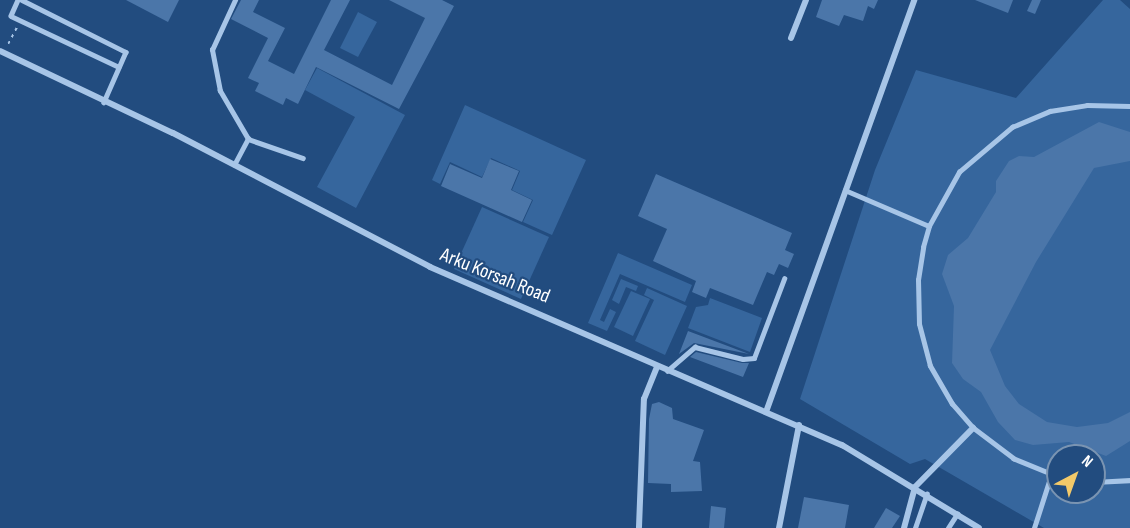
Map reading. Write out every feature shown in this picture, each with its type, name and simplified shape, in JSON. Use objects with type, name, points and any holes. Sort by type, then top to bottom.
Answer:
[{"type":"street","points":[[791,38],[806,0]]},
{"type":"street","points":[[766,412],[914,0]]},
{"type":"street","name":"Arku Korsah Road","points":[[2,52],[234,165],[430,267],[557,319],[667,371],[799,425],[915,487],[979,528]]},
{"type":"street","points":[[639,527],[644,399],[657,366]]},
{"type":"street","points":[[779,528],[799,425]]},
{"type":"street","points":[[904,528],[915,487],[973,429]]},
{"type":"lane","points":[[104,102],[120,67],[126,52],[20,0],[11,16],[120,67]]},
{"type":"lane","points":[[235,0],[212,50],[212,68],[220,91],[248,139],[303,158]]},
{"type":"lane","points":[[1046,473],[1014,459],[973,429],[952,404],[930,366],[919,324],[918,280],[929,226],[959,172],[1012,127],[1050,111],[1087,105],[1130,105]]},
{"type":"lane","points":[[234,165],[248,139]]},
{"type":"lane","points":[[845,190],[929,226]]},
{"type":"lane","points":[[667,371],[694,347],[743,359],[754,358],[784,279]]},
{"type":"lane","points":[[1106,481],[1130,480]]},
{"type":"lane","points":[[1034,528],[1046,491]]},
{"type":"lane","points":[[915,528],[927,494]]},
{"type":"lane","points":[[948,528],[957,514]]},
{"type":"path","points":[[2,52],[20,21]]},
{"type":"shaded area","points":[[1103,0],[1120,0],[1130,9],[1130,528],[1044,528],[925,459],[910,464],[800,399],[875,170],[916,70],[1016,98]]},
{"type":"shaded area","points":[[358,12],[377,22],[358,57],[340,48]]},
{"type":"shaded area","points":[[317,68],[405,115],[356,208],[317,187],[355,117],[305,90]]},
{"type":"shaded area","points":[[465,105],[586,160],[552,235],[523,222],[533,200],[512,190],[520,171],[491,158],[482,177],[450,162],[440,184],[432,180]]},
{"type":"shaded area","points":[[482,207],[549,237],[521,299],[454,269]]},
{"type":"shaded area","points":[[618,253],[692,285],[685,302],[620,274],[600,320],[604,322],[610,309],[616,312],[607,331],[588,323]]},
{"type":"shaded area","points":[[621,279],[638,286],[636,291],[626,287],[619,304],[612,300]]},
{"type":"shaded area","points":[[647,288],[687,306],[665,355],[635,341],[654,300],[644,295]]},
{"type":"shaded area","points":[[631,291],[650,299],[633,336],[614,327]]},
{"type":"shaded area","points":[[710,298],[762,318],[750,352],[688,328],[696,307],[708,305]]},
{"type":"building","points":[[126,0],[179,0],[168,22]]},
{"type":"building","points":[[241,0],[259,0],[253,12],[285,28],[268,61],[294,74],[331,0],[350,0],[324,50],[392,85],[425,18],[389,0],[442,0],[454,6],[399,109],[316,67],[298,104],[286,98],[283,105],[255,91],[259,83],[248,78],[268,38],[231,19]]},
{"type":"building","points":[[822,0],[878,0],[874,9],[868,6],[863,21],[844,15],[839,26],[816,17]]},
{"type":"building","points":[[975,0],[1013,0],[1008,13]]},
{"type":"building","points":[[1032,0],[1041,0],[1035,14],[1027,11]]},
{"type":"building","points":[[1099,122],[1130,132],[1130,161],[1094,168],[1036,262],[990,350],[1005,386],[1019,404],[1047,422],[1077,427],[1108,423],[1130,412],[1130,441],[1106,456],[1106,444],[1069,442],[1033,445],[1015,440],[998,422],[981,392],[963,379],[952,363],[954,306],[942,274],[948,255],[968,238],[996,192],[996,181],[1009,161],[1019,156],[1034,157]]},
{"type":"building","points":[[490,159],[519,171],[511,190],[532,200],[522,222],[441,186],[450,164],[482,178]]},
{"type":"building","points":[[656,174],[792,233],[785,250],[794,254],[788,268],[779,264],[774,275],[767,272],[753,305],[710,288],[706,298],[692,292],[696,281],[653,261],[667,229],[638,216]]},
{"type":"building","points":[[688,331],[749,354],[694,343],[679,354]]},
{"type":"building","points":[[696,352],[749,363],[743,377],[690,357]]},
{"type":"building","points":[[659,402],[672,408],[673,419],[704,430],[693,461],[700,462],[702,491],[671,492],[671,484],[648,483],[649,419],[652,404]]},
{"type":"building","points":[[804,497],[849,505],[845,528],[798,528]]},
{"type":"building","points":[[711,506],[726,508],[724,528],[709,528]]},
{"type":"building","points":[[886,508],[900,516],[892,528],[874,528]]}]
